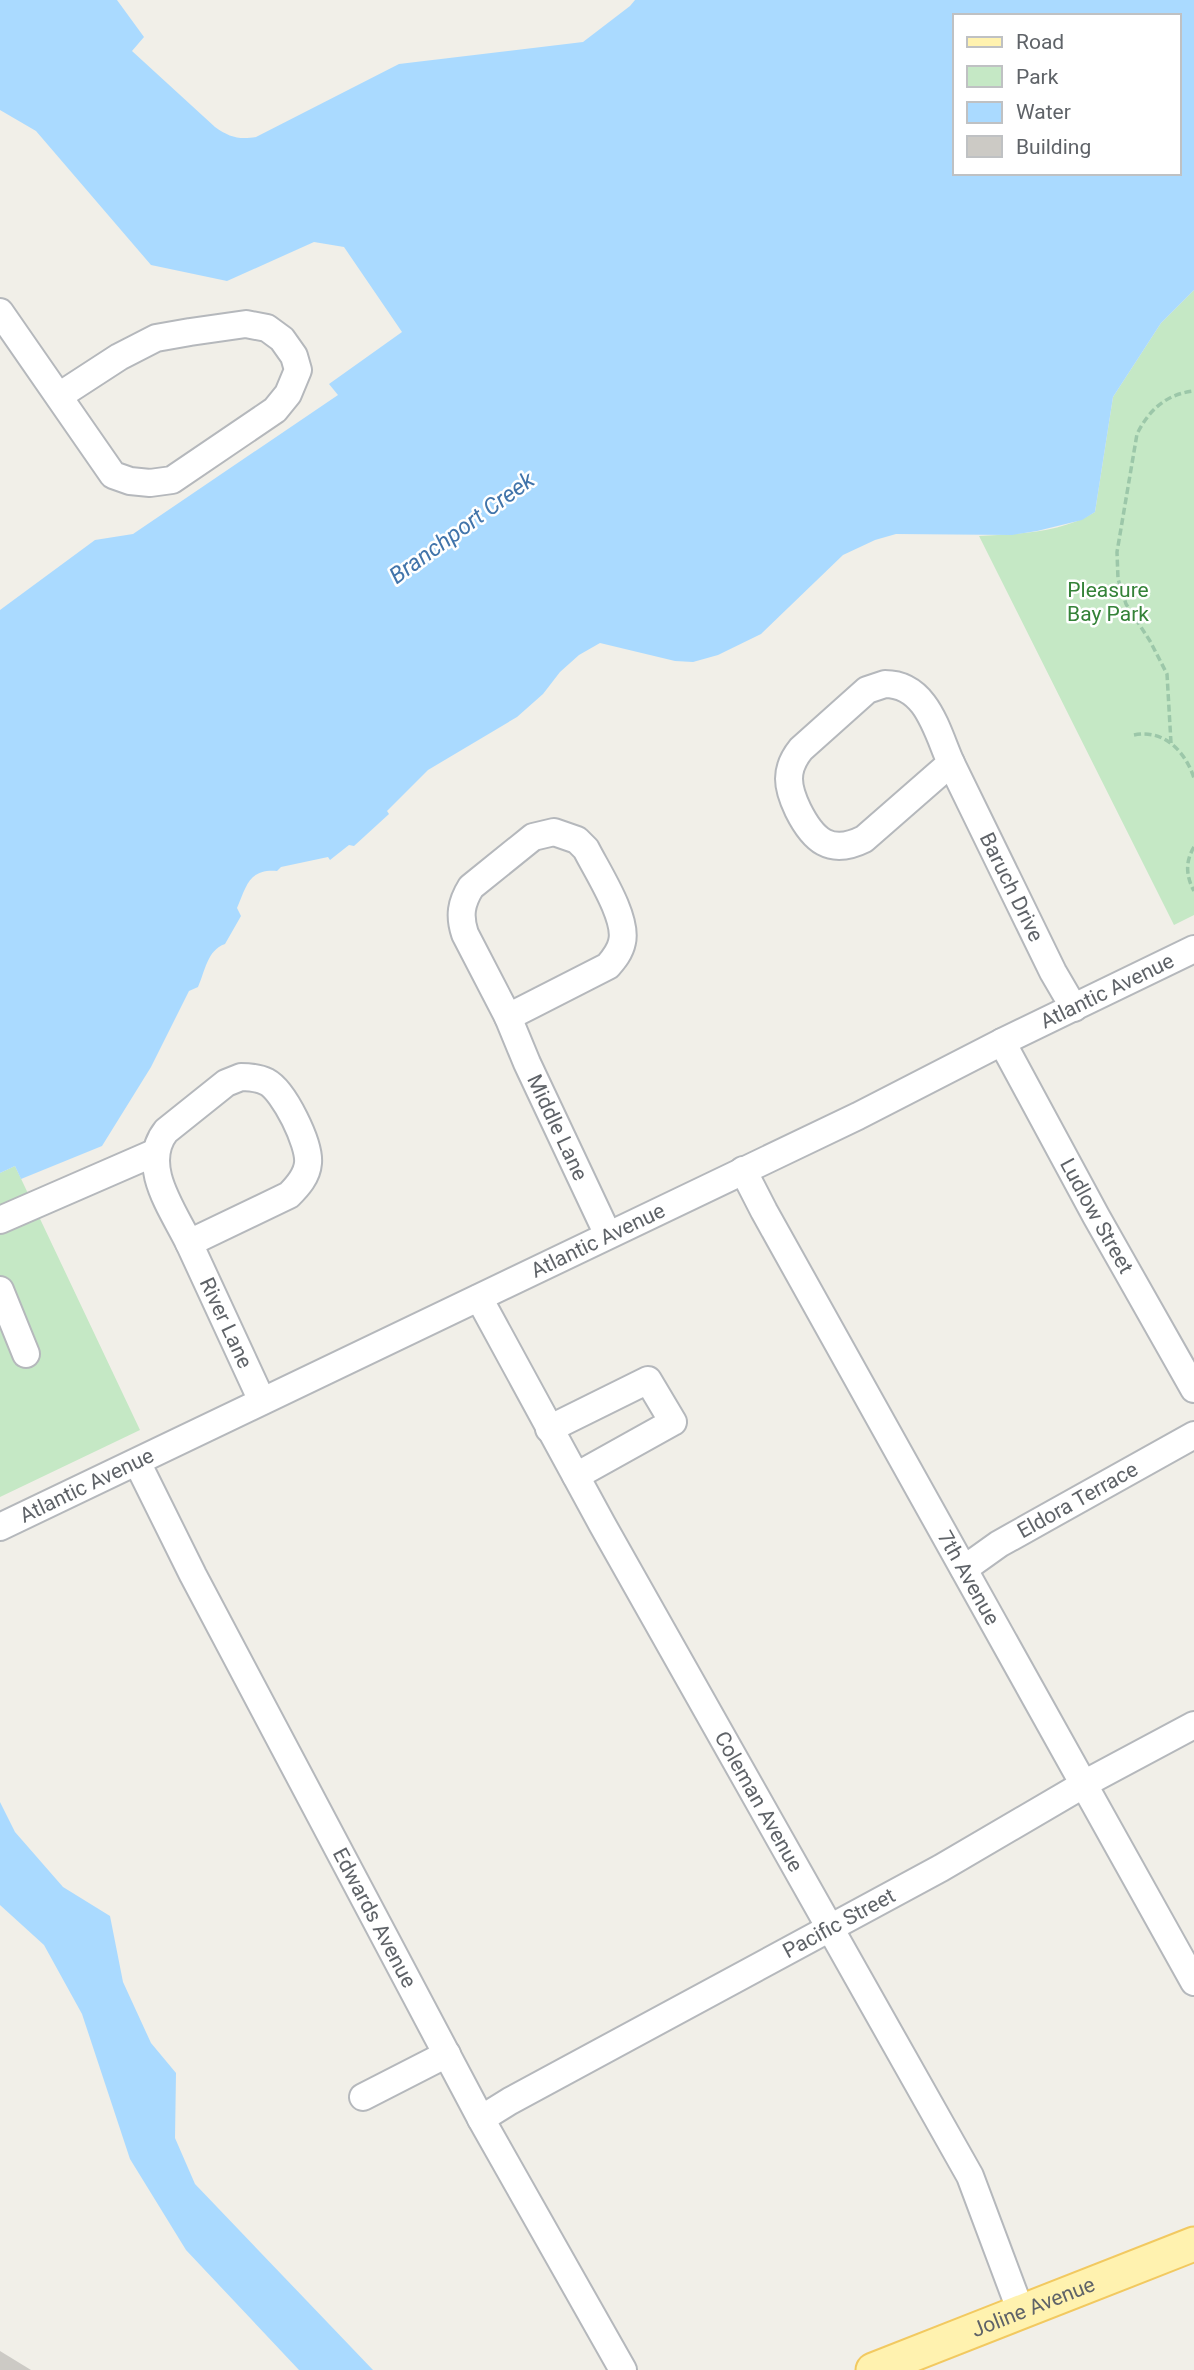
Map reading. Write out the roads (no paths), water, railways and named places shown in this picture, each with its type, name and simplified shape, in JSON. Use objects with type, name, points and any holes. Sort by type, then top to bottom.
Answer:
[{"type":"main road","name":"Joline Avenue","points":[[873,2370],[1194,2245]]},
{"type":"street","points":[[0,312],[113,475],[130,481],[172,481],[275,410],[288,394],[298,370],[294,356],[282,339],[267,328],[246,324],[156,338],[120,357],[59,396]]},
{"type":"street","name":"Baruch Drive","points":[[951,763],[864,839],[853,845],[840,846],[820,840],[808,829],[790,793],[788,783],[793,759],[801,749],[867,690],[885,684],[904,687],[923,701],[1053,972],[1074,1008]]},
{"type":"street","name":"Middle Lane","points":[[509,1017],[608,966],[616,957],[622,943],[621,922],[586,849],[566,835],[554,832],[533,837],[471,887],[465,898],[461,922],[509,1017],[527,1063],[608,1235]]},
{"type":"street","name":"Atlantic Avenue","points":[[0,1527],[858,1116],[1002,1042],[1194,949]]},
{"type":"street","name":"Ludlow Street","points":[[1002,1042],[1194,1389]]},
{"type":"street","points":[[0,1220],[154,1153],[166,1131],[226,1083],[241,1077],[253,1077],[268,1082],[282,1095],[308,1150],[305,1175],[289,1195],[189,1243]]},
{"type":"street","name":"River Lane","points":[[154,1153],[156,1174],[262,1401]]},
{"type":"street","name":"7th Avenue","points":[[743,1170],[1194,1982]]},
{"type":"street","points":[[0,1290],[26,1354]]},
{"type":"street","name":"Coleman Avenue","points":[[479,1298],[576,1476],[970,2176],[1021,2312]]},
{"type":"street","points":[[550,1429],[648,1380],[673,1422],[576,1476]]},
{"type":"street","name":"Eldora Terrace","points":[[964,1569],[999,1544],[1194,1435]]},
{"type":"street","name":"Edwards Avenue","points":[[137,1462],[193,1575],[481,2119],[623,2370]]},
{"type":"street","name":"Pacific Street","points":[[481,2119],[941,1868],[1083,1785],[1194,1725]]},
{"type":"street","points":[[363,2097],[447,2054]]},
{"type":"water","name":"Branchport Creek","points":[[0,0],[117,0],[144,37],[132,51],[215,127],[230,135],[244,138],[256,137],[399,64],[583,42],[635,0],[1194,0],[1194,290],[1161,323],[1113,397],[1095,512],[1082,520],[1012,535],[896,534],[875,540],[843,555],[761,634],[718,655],[693,662],[675,661],[600,643],[579,655],[560,672],[543,694],[517,717],[428,770],[387,811],[389,814],[354,846],[349,845],[330,860],[328,857],[281,867],[277,871],[260,873],[250,880],[237,908],[241,916],[225,944],[210,956],[198,987],[189,991],[151,1067],[102,1146],[21,1179],[15,1166],[0,1173],[0,610],[95,540],[133,534],[338,395],[329,384],[402,332],[344,247],[314,242],[227,281],[151,265],[36,131],[0,110]]},
{"type":"water","points":[[0,1802],[15,1832],[63,1887],[110,1916],[123,1982],[151,2043],[176,2073],[175,2138],[195,2184],[373,2370],[299,2370],[186,2250],[130,2159],[82,2014],[44,1945],[0,1905]]},
{"type":"park label","name":"Pleasure Bay Park","points":[[1108,602]]}]
